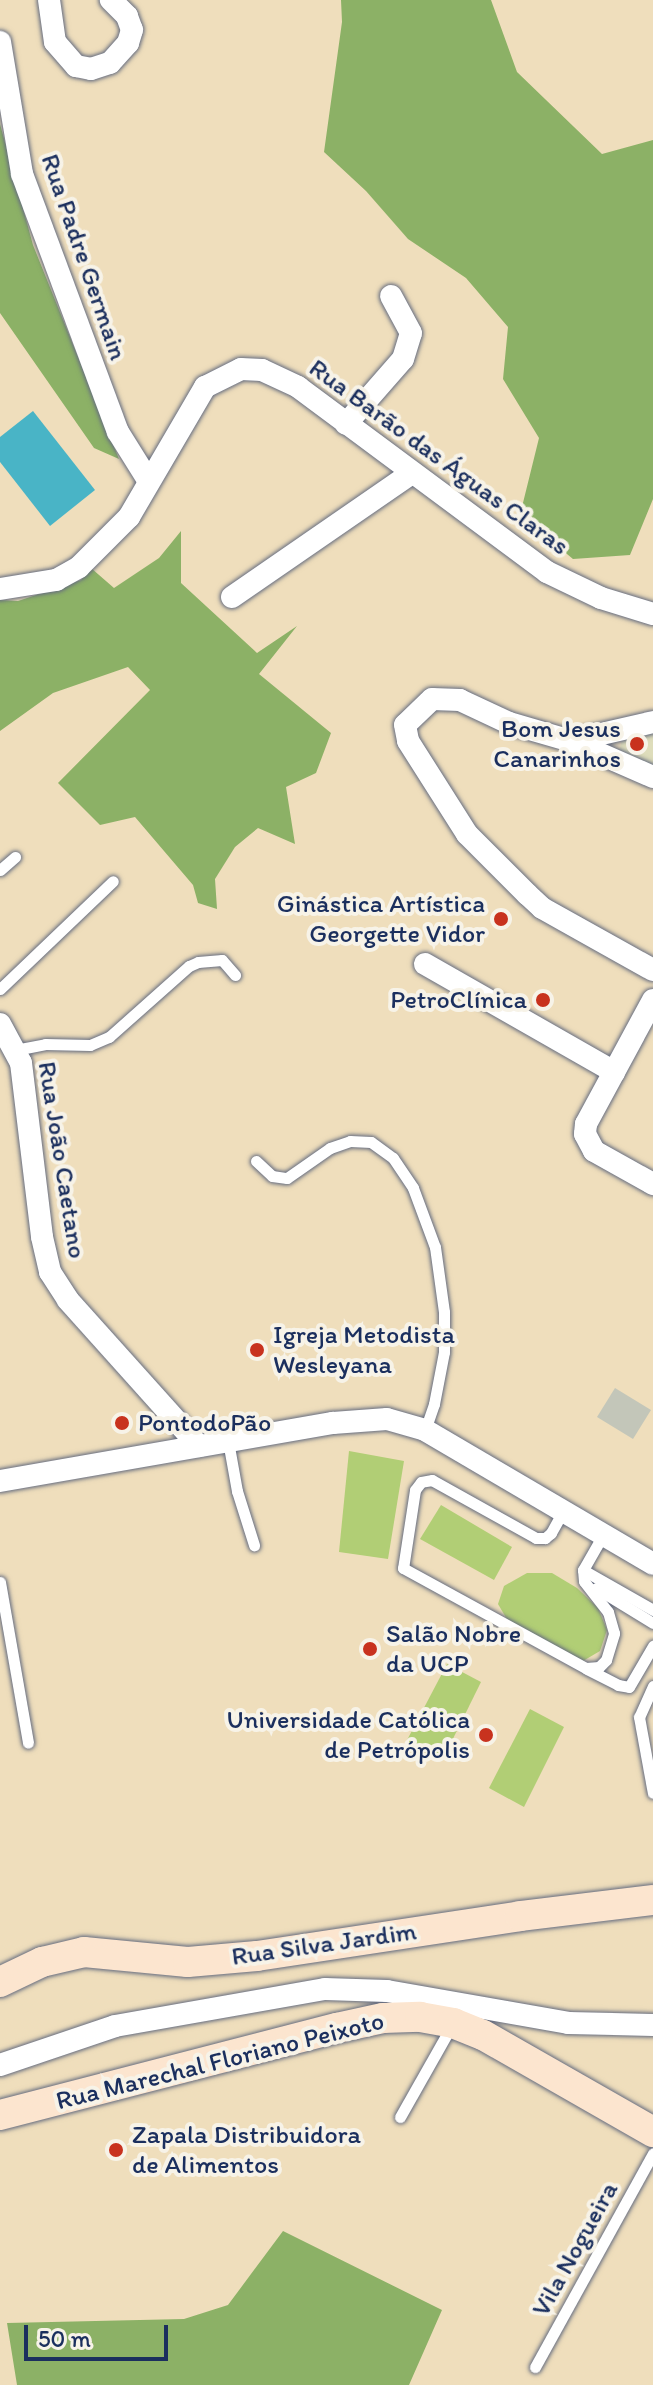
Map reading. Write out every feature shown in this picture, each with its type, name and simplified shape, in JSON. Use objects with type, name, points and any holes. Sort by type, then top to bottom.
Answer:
[{"type":"main road","name":"Rua Silva Jardim","points":[[0,1982],[42,1962],[84,1952],[188,1962],[257,1956],[506,1918],[653,1900]]},
{"type":"main road","name":"Rua Marechal Floriano Peixoto","points":[[0,2115],[383,2018],[420,2017],[453,2023],[483,2035],[653,2132]]},
{"type":"street","points":[[49,0],[55,42],[76,66],[91,69],[110,63],[128,43],[132,30],[127,16],[111,0]]},
{"type":"street","name":"Rua Padre Germain","points":[[0,42],[22,174],[118,432],[148,480]]},
{"type":"street","points":[[346,424],[403,359],[411,333],[391,296]]},
{"type":"street","name":"Rua Barão das Águas Claras","points":[[0,589],[56,580],[79,567],[129,517],[205,387],[241,369],[262,370],[281,376],[410,474],[559,580],[601,598],[653,614]]},
{"type":"street","points":[[232,597],[410,474]]},
{"type":"street","points":[[653,777],[571,741],[509,723],[460,700],[432,699],[405,725],[408,741],[467,834],[527,894],[542,908],[653,970]]},
{"type":"street","points":[[571,741],[653,722]]},
{"type":"street","points":[[425,964],[614,1072]]},
{"type":"street","points":[[653,1000],[586,1124],[585,1134],[594,1151],[653,1184]]},
{"type":"street","name":"Rua João Caetano","points":[[0,1024],[21,1063],[42,1237],[50,1272],[68,1300],[199,1446]]},
{"type":"street","points":[[0,1481],[333,1423],[387,1419],[425,1430],[653,1564]]},
{"type":"street","points":[[0,2065],[115,2026],[325,1989],[387,1991],[568,2023],[653,2025]]},
{"type":"lane","points":[[0,870],[15,857]]},
{"type":"lane","points":[[0,989],[113,881]]},
{"type":"lane","points":[[15,1050],[45,1044],[90,1045],[109,1037],[189,966],[198,962],[222,960],[235,975]]},
{"type":"lane","points":[[256,1161],[272,1176],[287,1178],[330,1148],[350,1141],[371,1142],[393,1158],[413,1188],[435,1247],[444,1312],[444,1352],[434,1404],[425,1430]]},
{"type":"lane","points":[[228,1441],[237,1491],[254,1545]]},
{"type":"lane","points":[[562,1513],[551,1533],[545,1538],[536,1538],[432,1480],[421,1482],[415,1490],[401,1561],[407,1573],[618,1685],[629,1687],[653,1646]]},
{"type":"lane","points":[[584,1575],[603,1535]]},
{"type":"lane","points":[[584,1575],[608,1612],[614,1633],[606,1660],[599,1667],[586,1668]]},
{"type":"lane","points":[[584,1575],[653,1610]]},
{"type":"lane","points":[[584,1575],[653,1623]]},
{"type":"lane","points":[[0,1582],[28,1743]]},
{"type":"lane","points":[[653,1686],[639,1717],[653,1793]]},
{"type":"lane","points":[[400,2117],[453,2023]]},
{"type":"lane","name":"Vila Nogueira","points":[[535,2367],[653,2153]]},
{"type":"shaded area","name":"Bom Jesus Canarinhos","points":[[653,730],[653,766],[619,751],[623,737]]},
{"type":"shaded area","points":[[615,1388],[651,1410],[633,1439],[597,1417]]},
{"type":"green space","points":[[341,0],[491,0],[517,72],[602,154],[653,140],[653,499],[630,555],[573,559],[520,515],[539,438],[503,379],[508,327],[466,278],[408,239],[366,191],[324,152],[342,22]]},
{"type":"green space","points":[[0,124],[33,245],[119,459],[94,448],[0,313]]},
{"type":"green space","points":[[181,531],[181,583],[257,653],[297,626],[259,674],[331,733],[316,773],[286,787],[295,844],[258,828],[235,847],[215,879],[217,909],[198,903],[193,885],[135,817],[100,825],[58,783],[150,690],[128,667],[53,693],[0,731],[0,600],[18,601],[81,580],[91,568],[114,588],[159,558]]},
{"type":"green space","points":[[349,1451],[404,1461],[388,1559],[339,1552]]},
{"type":"green space","points":[[441,1505],[512,1547],[494,1580],[420,1539]]},
{"type":"green space","points":[[527,1573],[552,1573],[577,1588],[598,1608],[607,1630],[600,1651],[583,1661],[508,1621],[498,1604],[504,1586]]},
{"type":"green space","points":[[447,1664],[481,1682],[442,1761],[406,1742]]},
{"type":"green space","points":[[530,1709],[564,1727],[524,1807],[489,1788]]},
{"type":"green space","points":[[283,2231],[442,2310],[409,2385],[17,2385],[7,2323],[184,2319],[228,2305]]},
{"type":"water","points":[[33,411],[95,490],[50,526],[0,462],[0,437]]},
{"type":"place","name":"Bom Jesus Canarinhos","points":[[637,744]]},
{"type":"place","name":"Ginástica Artística Georgette Vidor","points":[[501,919]]},
{"type":"place","name":"PetroClínica","points":[[543,1000]]},
{"type":"place","name":"Igreja Metodista Wesleyana","points":[[257,1350]]},
{"type":"place","name":"PontodoPão","points":[[122,1423]]},
{"type":"place","name":"Salão Nobre da UCP","points":[[370,1649]]},
{"type":"place","name":"Universidade Católica de Petrópolis","points":[[486,1735]]},
{"type":"place","name":"Zapala Distribuidora de Alimentos","points":[[116,2150]]}]
